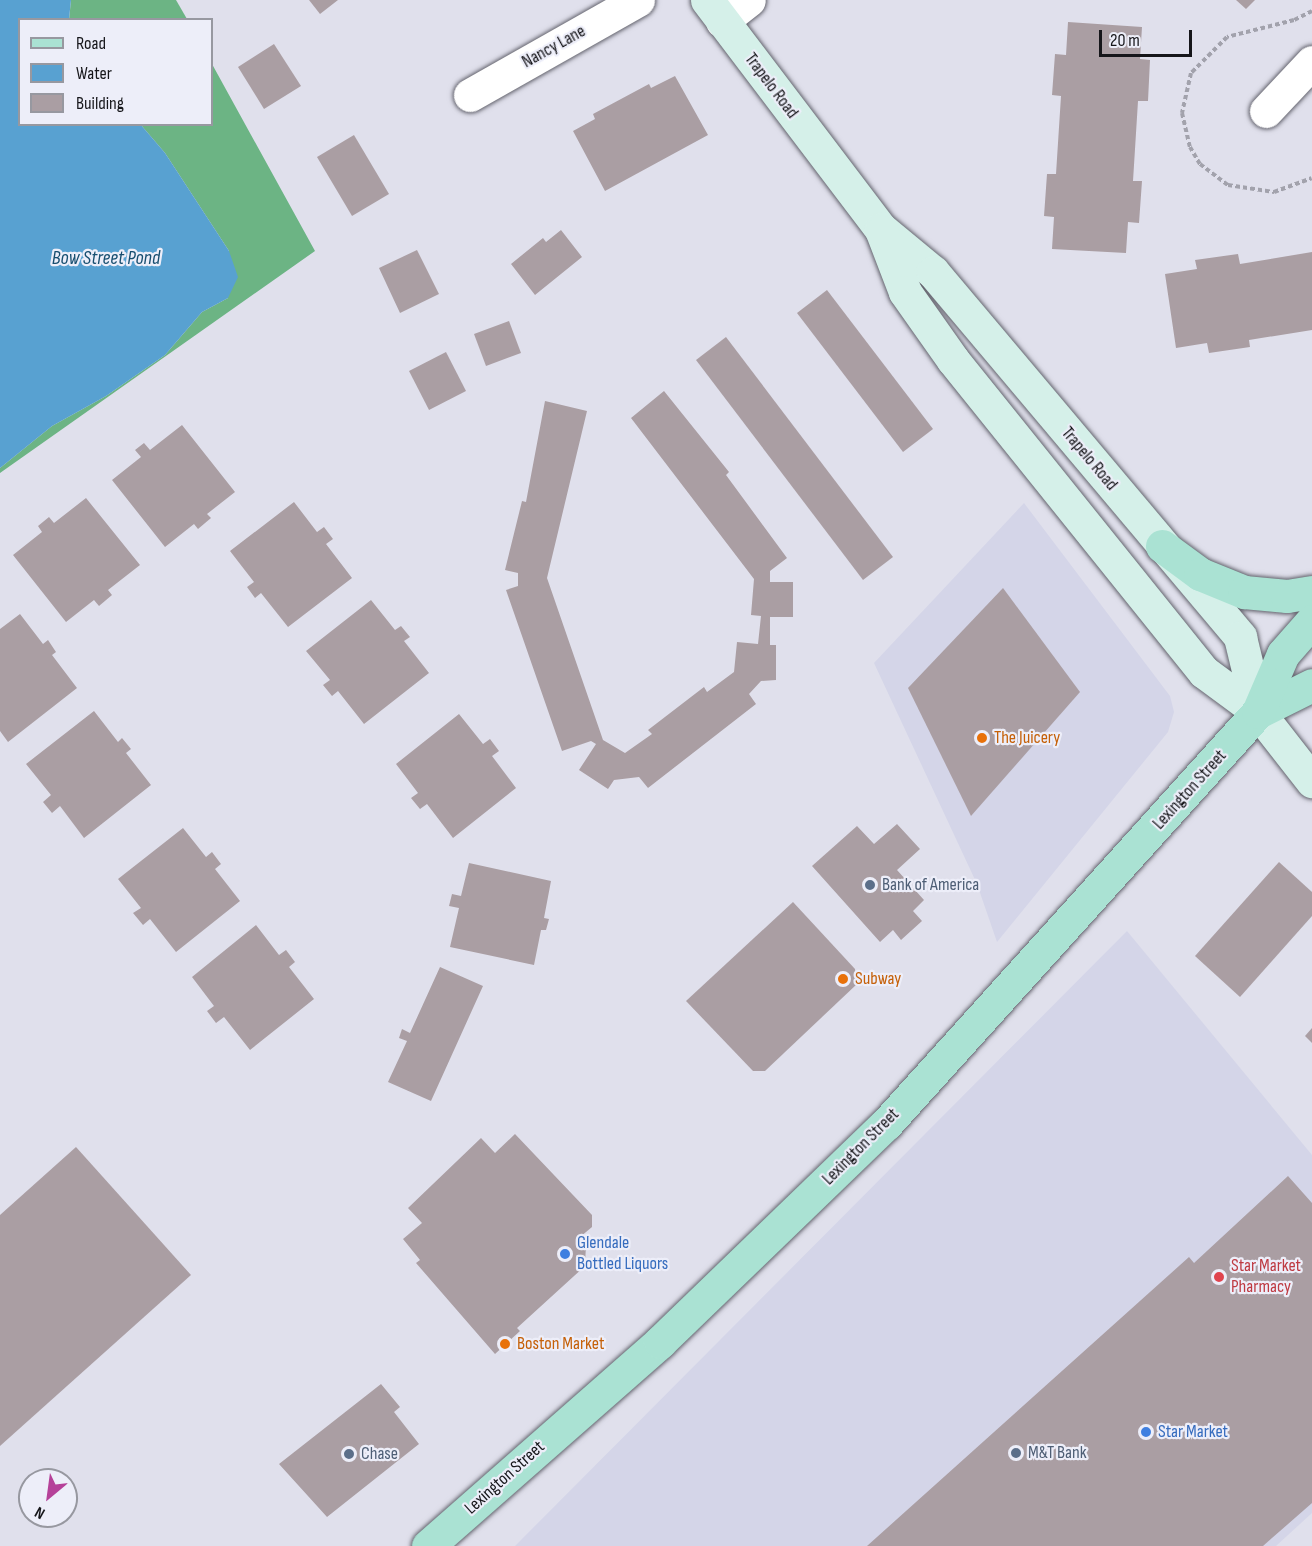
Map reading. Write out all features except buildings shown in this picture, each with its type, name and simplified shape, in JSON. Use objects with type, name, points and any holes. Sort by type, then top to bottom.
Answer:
[{"type":"main road","name":"Trapelo Road","points":[[714,10],[881,229],[933,272],[1240,637],[1258,712]]},
{"type":"main road","name":"Trapelo Road","points":[[881,229],[905,292],[953,360],[1204,672],[1258,712],[1312,781]]},
{"type":"main road","points":[[1162,546],[1200,574],[1244,592],[1287,596],[1312,592]]},
{"type":"main road","name":"Lexington Street","points":[[428,1546],[660,1342],[886,1124],[1258,712],[1283,654],[1312,621]]},
{"type":"main road","name":"Lexington Street","points":[[1258,712],[1312,685]]},
{"type":"street","name":"Nancy Lane","points":[[470,95],[638,0]]},
{"type":"street","points":[[714,10],[749,0]]},
{"type":"street","points":[[1266,111],[1312,62]]},
{"type":"shaded area","points":[[1024,503],[1170,696],[1174,712],[1168,732],[997,942],[977,884],[874,663]]},
{"type":"shaded area","points":[[1127,931],[1312,1155],[1312,1513],[1276,1546],[515,1546]]},
{"type":"green space","points":[[71,0],[176,0],[186,18],[69,18]]},
{"type":"green space","points":[[213,66],[315,251],[0,473],[0,468],[52,426],[106,396],[165,355],[202,312],[228,298],[229,251],[165,153],[142,126],[213,126]]},
{"type":"water","name":"Bow Street Pond","points":[[0,0],[71,0],[69,18],[18,18],[18,126],[142,126],[165,153],[229,251],[238,277],[228,298],[202,312],[165,355],[106,396],[52,426],[0,468]]},
{"type":"place","name":"The Juicery","points":[[982,738]]},
{"type":"place","name":"Bank of America","points":[[870,885]]},
{"type":"place","name":"Subway","points":[[843,979]]},
{"type":"place","name":"Glendale Bottled Liquors","points":[[565,1254]]},
{"type":"place","name":"Star Market Pharmacy","points":[[1219,1277]]},
{"type":"place","name":"Boston Market","points":[[505,1344]]},
{"type":"place","name":"Star Market","points":[[1146,1432]]},
{"type":"place","name":"M&T Bank","points":[[1016,1453]]},
{"type":"place","name":"Chase","points":[[349,1454]]}]
